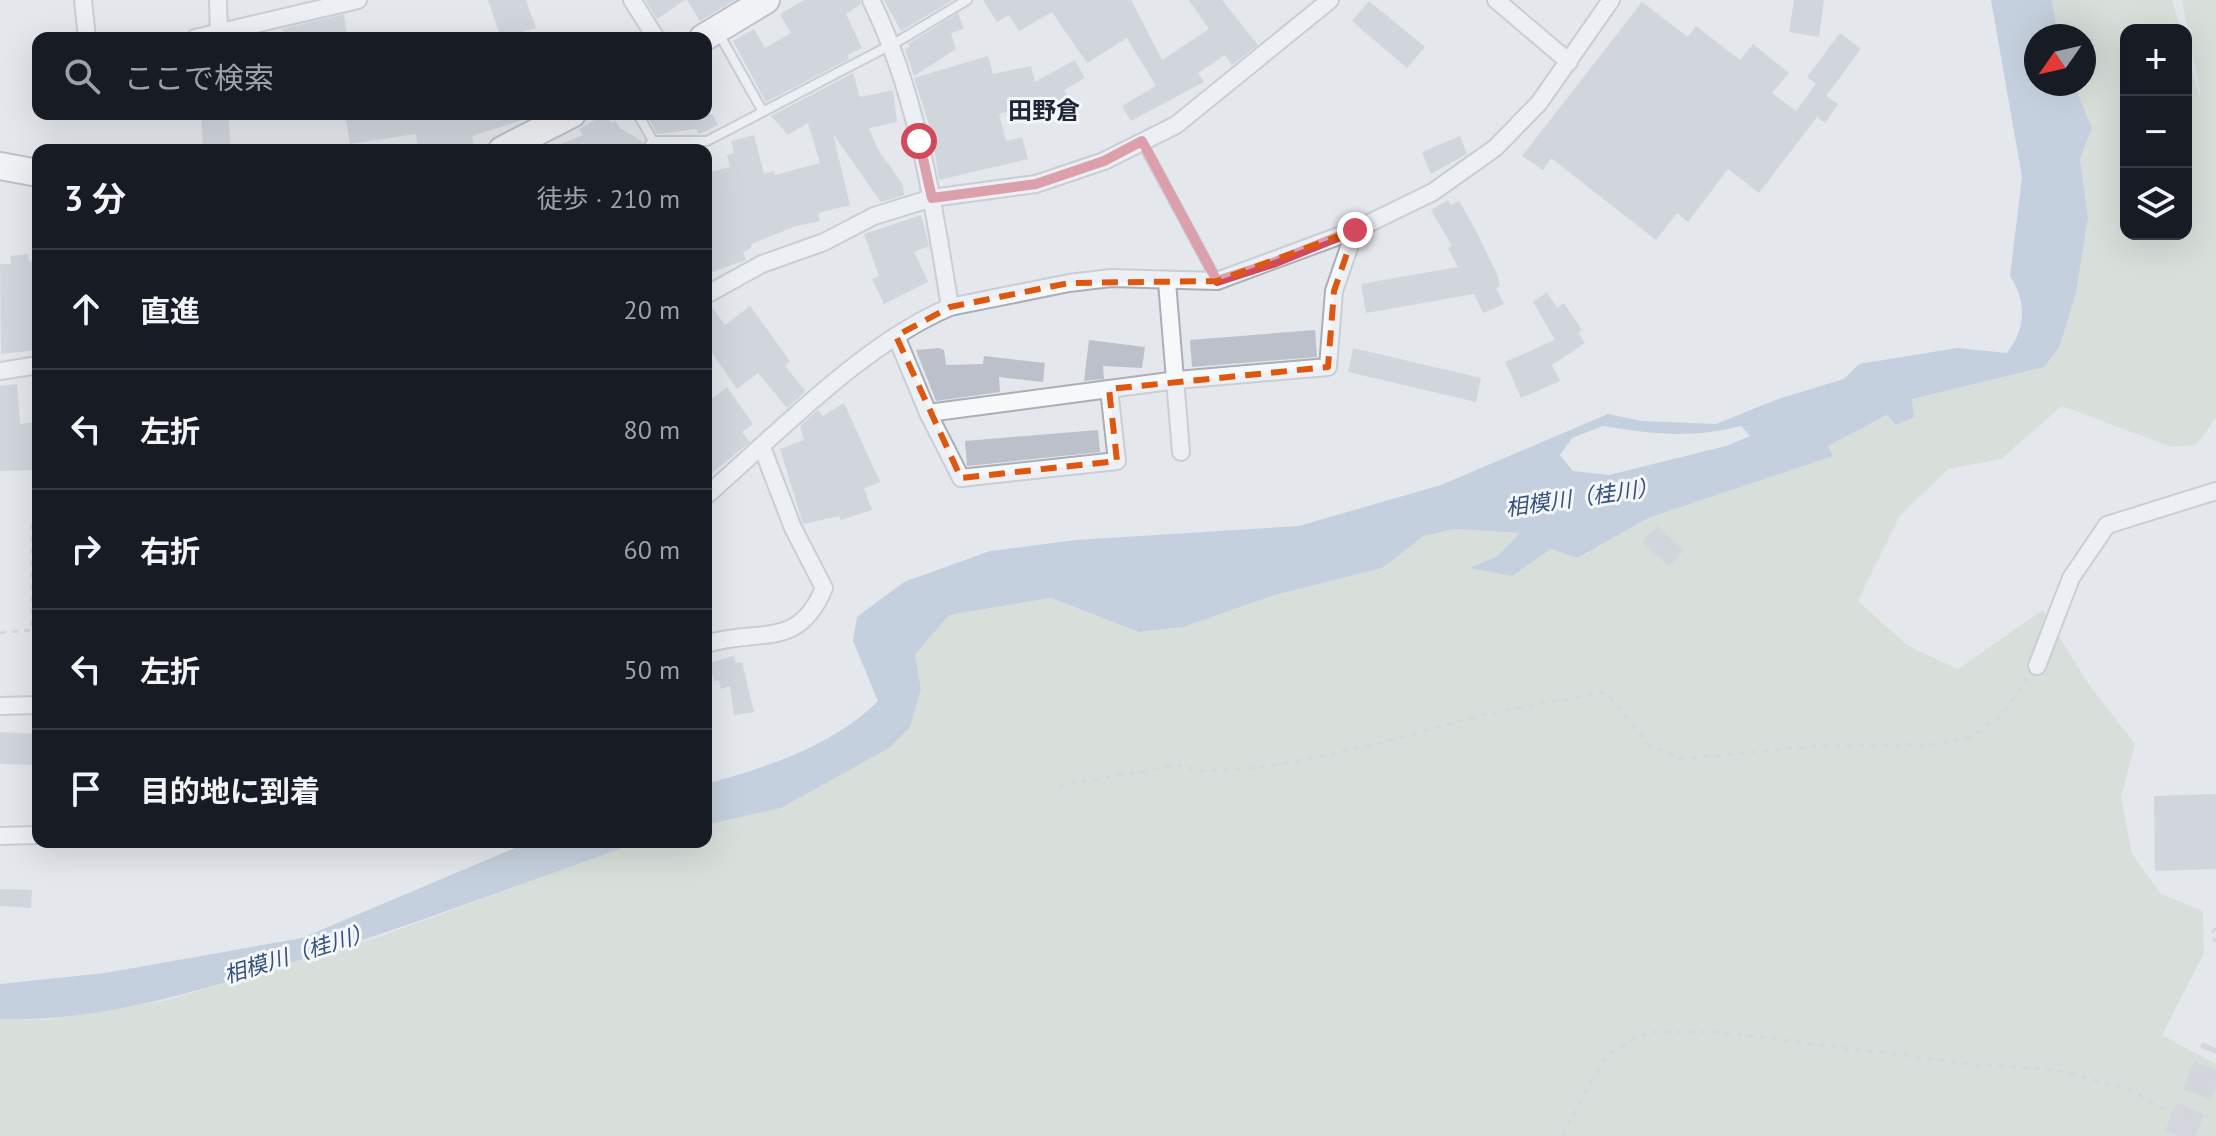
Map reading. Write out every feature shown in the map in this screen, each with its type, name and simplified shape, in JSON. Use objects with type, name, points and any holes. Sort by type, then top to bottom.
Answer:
[{"type":"highway","points":[[712,33],[766,0]]},
{"type":"highway","points":[[514,144],[560,120]]},
{"type":"highway","points":[[0,166],[32,172]]},
{"type":"street","points":[[83,0],[86,32]]},
{"type":"street","points":[[218,0],[219,32]]},
{"type":"street","points":[[223,32],[358,0]]},
{"type":"street","points":[[632,0],[652,32]]},
{"type":"street","points":[[871,0],[892,42],[910,102],[932,198],[950,307]]},
{"type":"street","points":[[712,292],[762,264],[824,242],[874,216],[932,198],[1036,184],[1104,161],[1176,125],[1330,0]]},
{"type":"street","points":[[1496,0],[1569,62]]},
{"type":"street","points":[[712,491],[896,336],[950,307],[1069,283],[1111,278],[1167,282],[1217,281],[1273,263],[1355,230],[1461,175],[1495,148],[1539,103],[1611,0]]},
{"type":"street","points":[[928,413],[1177,380],[1328,367],[1334,291],[1355,230]]},
{"type":"street","points":[[1167,282],[1181,452]]},
{"type":"street","points":[[896,336],[928,413],[961,478],[1117,461],[1109,389]]},
{"type":"street","points":[[0,371],[32,366]]},
{"type":"street","points":[[712,643],[788,631],[813,614],[824,588],[793,528],[762,447]]},
{"type":"street","points":[[2037,666],[2071,578],[2107,525],[2216,491]]},
{"type":"street","points":[[0,706],[32,705]]},
{"type":"street","points":[[0,836],[32,835]]},
{"type":"lane","points":[[653,141],[707,141],[967,0]]},
{"type":"lane","points":[[712,37],[762,110]]},
{"type":"lane","points":[[641,120],[653,141]]},
{"type":"lane","points":[[1142,141],[1217,281]]},
{"type":"path","points":[[0,633],[32,630],[32,519]]},
{"type":"path","points":[[1058,786],[1177,765],[1203,771],[1265,767],[1374,745],[1486,714],[1606,692],[1649,745],[1681,759],[1815,746],[1945,744],[1972,736],[2000,717],[2037,666]]},
{"type":"path","points":[[2216,928],[2211,934],[2216,942]]},
{"type":"path","points":[[1562,1136],[1606,1055],[1639,1036],[1654,1032],[1720,1032],[1970,1064],[2058,1070],[2131,1090],[2175,1116],[2195,1136]]},
{"type":"highlighted area","points":[[1355,230],[1334,291],[1328,367],[1109,389],[1117,461],[961,478],[896,336],[950,307],[1069,283],[1217,281]]},
{"type":"green space","points":[[2052,0],[2172,0],[2179,24],[2120,24],[2120,240],[2192,240],[2192,69],[2202,103],[2192,52],[2192,24],[2187,24],[2182,0],[2216,0],[2216,418],[2196,445],[2171,447],[2062,406],[2001,459],[1948,469],[1899,517],[1858,601],[1908,646],[1958,669],[2043,610],[2087,682],[2135,744],[2121,797],[2132,854],[2161,894],[2203,911],[2204,953],[2162,1035],[2216,1064],[2216,1136],[0,1136],[0,1019],[44,1020],[168,1000],[381,936],[623,848],[712,848],[712,824],[781,808],[910,727],[921,689],[915,655],[949,615],[1051,598],[1139,632],[1183,627],[1275,595],[1382,568],[1424,536],[1455,529],[1521,533],[1496,557],[1511,576],[1551,549],[1579,558],[1648,518],[1832,456],[1827,446],[1888,415],[1896,425],[1911,399],[2044,367],[2088,217],[2080,159],[2092,128],[2079,96],[2096,96],[2096,24],[2056,24]]},
{"type":"water","name":"相模川（桂川）","points":[[1991,0],[2052,0],[2056,24],[2024,24],[2024,96],[2079,96],[2092,128],[2080,159],[2088,217],[2076,293],[2059,348],[2044,367],[1912,399],[1914,417],[1896,425],[1887,415],[1828,446],[1833,456],[1648,518],[1578,558],[1551,549],[1512,576],[1470,568],[1496,557],[1520,533],[1455,529],[1424,536],[1382,568],[1275,595],[1183,627],[1139,632],[1051,598],[949,615],[915,655],[921,689],[910,727],[889,748],[781,808],[712,824],[712,782],[798,753],[861,717],[878,701],[853,641],[857,617],[904,582],[990,551],[1076,540],[1299,526],[1441,485],[1608,414],[1642,421],[1716,424],[1778,399],[1844,379],[1859,364],[1957,348],[2007,353],[2021,325],[2022,305],[2010,276],[2022,177]],"holes":[[[1603,426],[1688,434],[1741,426],[1750,436],[1726,446],[1609,475],[1573,471],[1560,455],[1572,438]]]},
{"type":"water","name":"相模川（桂川）","points":[[515,848],[622,848],[369,938],[210,987],[106,1011],[36,1019],[0,1019],[0,984],[105,973],[302,938]]},
{"type":"building","points":[[488,0],[526,0],[536,28],[522,32],[499,32]]},
{"type":"building","points":[[645,0],[685,0],[657,19]]},
{"type":"building","points":[[687,0],[735,0],[700,21]]},
{"type":"building","points":[[804,0],[860,0],[861,4],[846,14],[862,48],[848,55],[849,59],[766,102],[733,41],[754,29],[765,48],[791,33],[780,14]]},
{"type":"building","points":[[884,0],[953,0],[901,31]]},
{"type":"building","points":[[983,0],[1131,0],[1162,60],[1209,29],[1189,0],[1222,0],[1258,45],[1232,65],[1225,55],[1198,73],[1204,82],[1131,121],[1122,106],[1156,86],[1127,38],[1087,63],[1052,12],[1019,31],[1009,15],[997,22]]},
{"type":"building","points":[[1794,0],[1824,0],[1819,37],[1789,32]]},
{"type":"building","points":[[1369,1],[1425,47],[1407,68],[1352,21]]},
{"type":"building","points":[[1642,2],[1688,37],[1696,26],[1740,60],[1753,44],[1789,73],[1772,93],[1796,111],[1816,84],[1807,77],[1840,33],[1861,49],[1826,96],[1838,104],[1825,123],[1817,117],[1759,193],[1728,169],[1688,222],[1677,213],[1656,240],[1551,158],[1543,170],[1522,156]]},
{"type":"building","points":[[958,13],[964,29],[951,33],[956,49],[914,76],[905,49],[910,47],[908,44]]},
{"type":"building","points":[[344,14],[346,32],[283,32],[282,29]]},
{"type":"building","points":[[988,56],[993,74],[1031,66],[1035,82],[1075,60],[1085,78],[1064,90],[1067,96],[1052,104],[1049,99],[999,114],[1006,141],[1022,137],[1028,159],[939,180],[932,134],[914,78]]},
{"type":"building","points":[[853,73],[860,97],[893,90],[897,122],[869,128],[877,148],[903,185],[904,195],[881,202],[833,134],[850,205],[818,213],[820,221],[793,227],[752,244],[750,249],[743,252],[746,260],[712,272],[712,172],[730,167],[727,155],[734,153],[731,141],[754,135],[764,174],[774,171],[775,175],[820,163],[808,123],[788,135],[771,116]]},
{"type":"building","points":[[712,114],[718,125],[699,134],[696,129],[657,134],[650,120],[712,120]]},
{"type":"building","points":[[201,120],[228,120],[230,144],[203,144]]},
{"type":"building","points":[[346,120],[523,120],[472,136],[474,144],[417,144],[416,134],[350,144]]},
{"type":"building","points":[[595,120],[615,121],[620,128],[643,142],[561,144],[583,135],[579,129]]},
{"type":"building","points":[[1460,136],[1467,154],[1431,174],[1422,152]]},
{"type":"building","points":[[1448,200],[1451,205],[1459,201],[1475,229],[1497,274],[1500,286],[1496,288],[1504,304],[1483,313],[1474,294],[1366,313],[1361,284],[1458,267],[1448,248],[1452,246],[1431,210]]},
{"type":"building","points":[[921,215],[929,246],[914,252],[928,282],[884,304],[872,279],[879,276],[864,234]]},
{"type":"building","points":[[28,254],[29,262],[32,262],[32,351],[1,354],[0,264],[11,264],[10,256]]},
{"type":"building","points":[[1547,292],[1557,308],[1564,303],[1582,330],[1578,332],[1585,343],[1552,365],[1560,381],[1521,398],[1505,362],[1555,340],[1533,302]]},
{"type":"building","points":[[750,306],[790,361],[785,366],[805,390],[787,408],[758,373],[737,389],[712,353],[712,308],[725,325]]},
{"type":"building","points":[[1315,330],[1317,357],[1192,367],[1190,340]]},
{"type":"building","points":[[1089,340],[1145,347],[1142,368],[1103,366],[1104,379],[1084,381]]},
{"type":"building","points":[[1353,348],[1481,378],[1476,402],[1348,372]]},
{"type":"building","points":[[916,350],[944,350],[946,365],[983,364],[984,356],[1045,363],[1043,382],[999,377],[1000,392],[936,401]]},
{"type":"building","points":[[17,384],[20,424],[32,423],[32,470],[0,471],[0,386]]},
{"type":"building","points":[[727,387],[753,424],[742,432],[750,442],[712,473],[712,398]]},
{"type":"building","points":[[844,403],[880,482],[864,488],[872,510],[841,520],[839,516],[803,524],[780,449],[804,440],[800,426],[818,410],[823,416]]},
{"type":"building","points":[[1098,430],[1100,452],[967,466],[965,441]]},
{"type":"building","points":[[1657,526],[1684,550],[1669,567],[1642,542]]},
{"type":"building","points":[[734,656],[736,663],[742,662],[754,712],[734,715],[730,686],[721,689],[719,680],[714,681],[712,662]]},
{"type":"building","points":[[0,732],[32,734],[32,765],[0,764]]},
{"type":"building","points":[[2216,794],[2216,869],[2155,871],[2154,796]]},
{"type":"building","points":[[0,889],[32,890],[31,908],[0,906]]},
{"type":"tunnel","points":[[2179,1136],[2216,1048]]},
{"type":"district","name":"田野倉","points":[[1044,111]]},
{"type":"route","points":[[919,141],[932,198],[993,187],[1036,184],[1104,161],[1142,141],[1217,281],[1273,263],[1355,230]]}]
